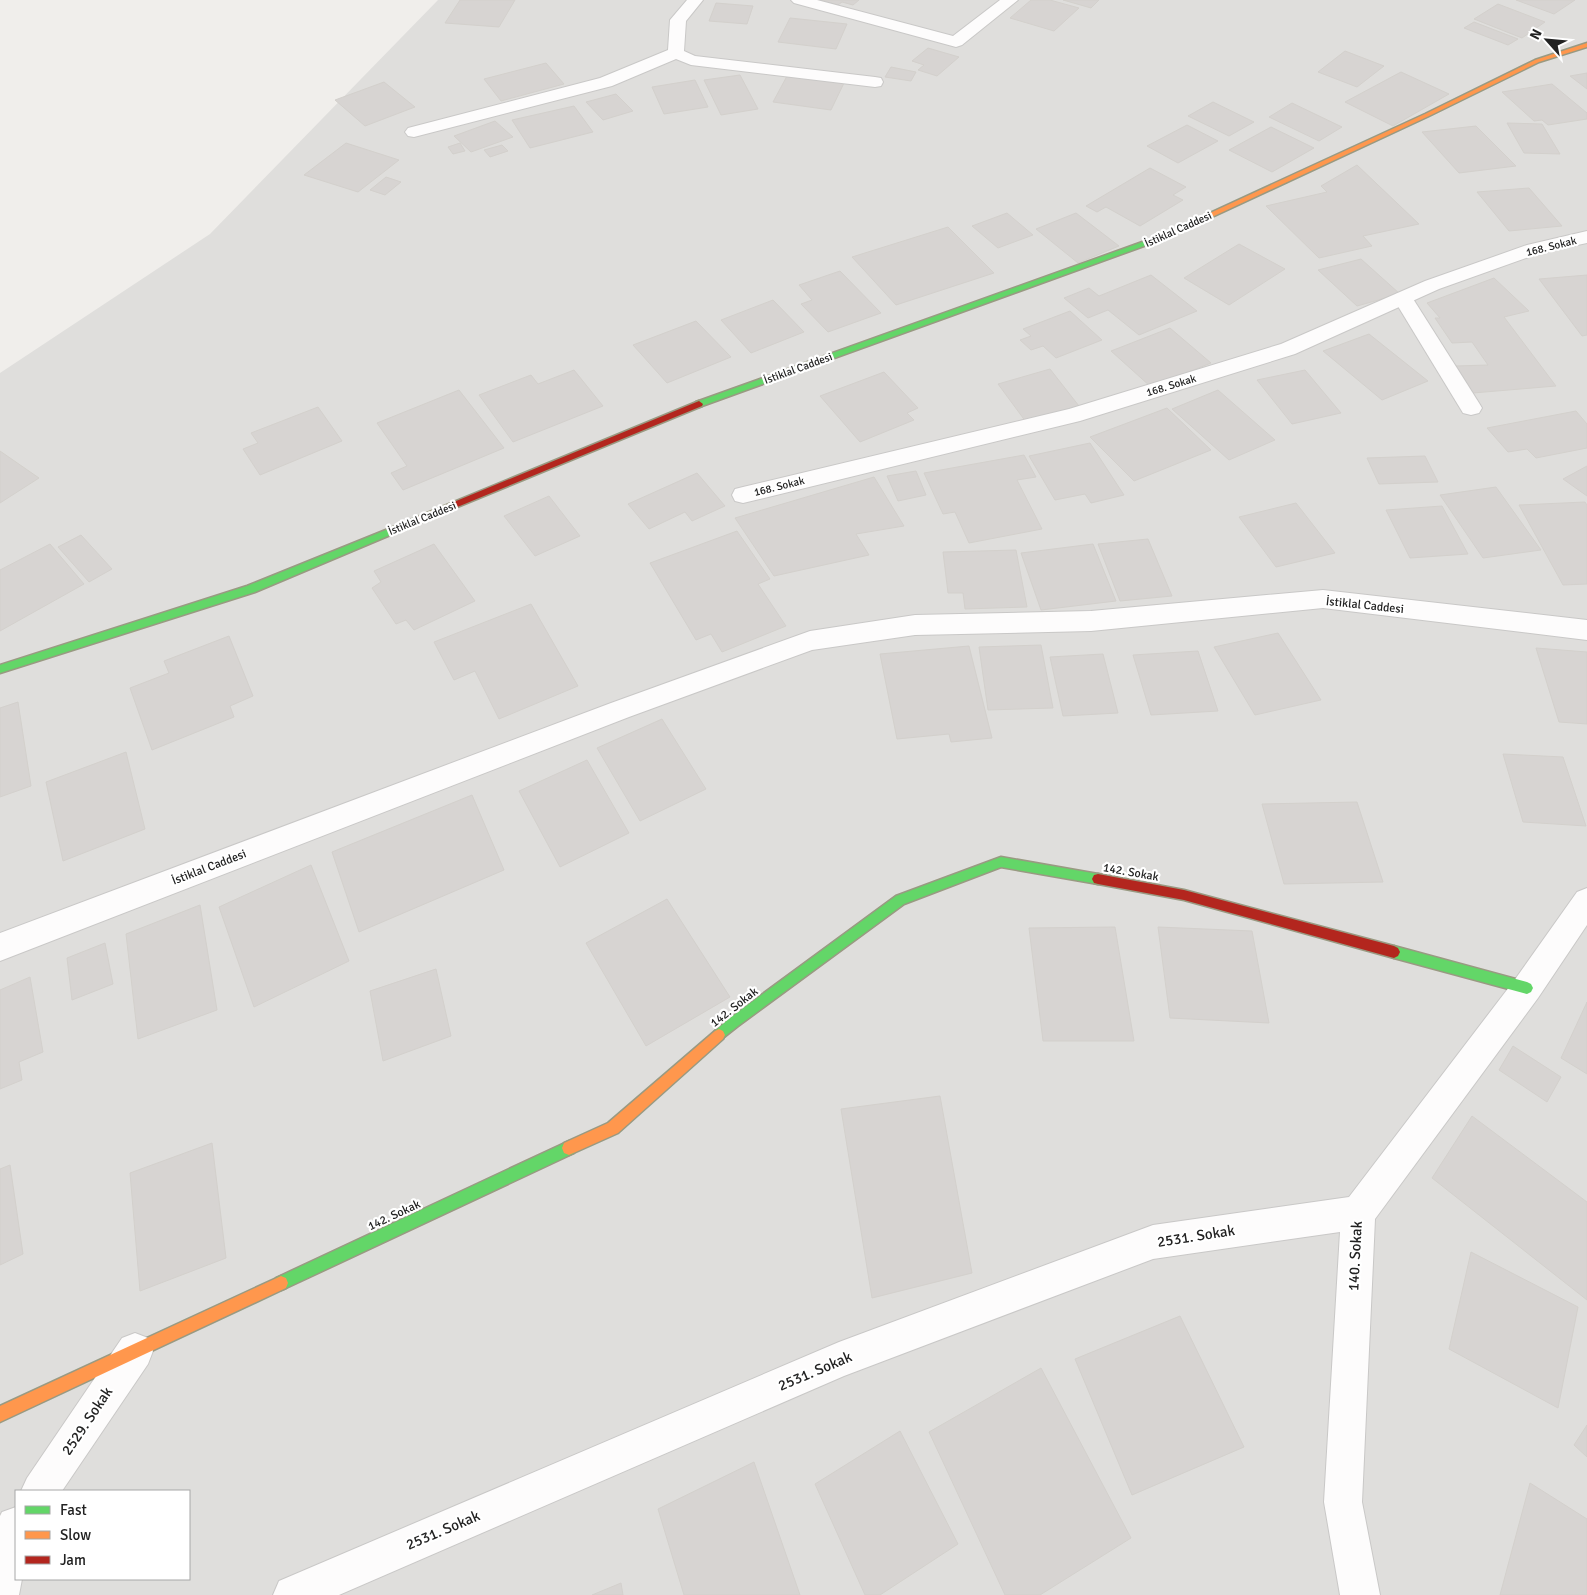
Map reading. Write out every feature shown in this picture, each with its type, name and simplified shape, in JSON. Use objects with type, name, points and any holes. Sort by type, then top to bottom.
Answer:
[{"type":"street","points":[[676,53],[678,20],[695,0]]},
{"type":"street","points":[[799,0],[956,42],[1010,0]]},
{"type":"street","name":"İstiklal Caddesi","points":[[0,669],[251,589],[717,396],[1139,247],[1427,116],[1537,61],[1587,44]]},
{"type":"street","points":[[414,132],[606,82],[676,53],[691,60],[875,82]]},
{"type":"street","name":"168. Sokak","points":[[743,495],[1072,416],[1288,349],[1432,285],[1534,248],[1587,237]]},
{"type":"street","points":[[1404,298],[1471,408]]},
{"type":"street","name":"İstiklal Caddesi","points":[[0,947],[620,710],[810,641],[915,625],[1091,621],[1323,599],[1587,630]]},
{"type":"street","name":"142. Sokak","points":[[0,1414],[612,1128],[734,1022],[900,900],[1000,862],[1184,896],[1527,988]]},
{"type":"street","name":"140. Sokak","points":[[1360,1595],[1343,1502],[1358,1213],[1527,988],[1587,901]]},
{"type":"street","name":"2531. Sokak","points":[[293,1595],[838,1360],[1153,1242],[1358,1213]]},
{"type":"street","name":"2529. Sokak","points":[[41,1490],[135,1351]]},
{"type":"street","points":[[0,1592],[10,1534],[15,1527]]},
{"type":"shaded area","points":[[438,0],[1587,0],[1587,1595],[0,1595],[0,373],[210,234]]},
{"type":"building","points":[[460,0],[515,0],[499,27],[445,23]]},
{"type":"building","points":[[821,0],[859,0],[853,5],[842,2],[838,5]]},
{"type":"building","points":[[1031,0],[1050,0],[1079,8],[1054,31],[1010,18]]},
{"type":"building","points":[[1063,0],[1099,0],[1091,8]]},
{"type":"building","points":[[1516,0],[1575,0],[1554,14]]},
{"type":"building","points":[[716,3],[753,6],[747,24],[709,21]]},
{"type":"building","points":[[1498,4],[1545,22],[1522,38],[1474,19]]},
{"type":"building","points":[[790,18],[847,24],[836,49],[778,42]]},
{"type":"building","points":[[1474,22],[1518,39],[1508,45],[1464,28]]},
{"type":"building","points":[[928,48],[959,57],[937,76],[918,70],[924,65],[912,61]]},
{"type":"building","points":[[1345,51],[1384,66],[1357,87],[1318,72]]},
{"type":"building","points":[[546,63],[564,84],[501,101],[484,79]]},
{"type":"building","points":[[891,67],[916,72],[911,81],[885,77]]},
{"type":"building","points":[[1401,72],[1449,94],[1393,126],[1345,102]]},
{"type":"building","points":[[1587,73],[1587,89],[1570,76]]},
{"type":"building","points":[[740,75],[758,109],[721,115],[704,80]]},
{"type":"building","points":[[787,76],[844,83],[831,110],[773,102]]},
{"type":"building","points":[[695,80],[708,107],[664,114],[652,87]]},
{"type":"building","points":[[384,82],[415,107],[365,126],[335,100]]},
{"type":"building","points":[[1552,84],[1587,113],[1587,119],[1548,125],[1542,120],[1534,121],[1502,92]]},
{"type":"building","points":[[616,94],[633,111],[603,120],[586,102]]},
{"type":"building","points":[[1213,102],[1254,122],[1229,136],[1188,116]]},
{"type":"building","points":[[1292,103],[1342,127],[1319,141],[1269,117]]},
{"type":"building","points":[[574,106],[593,132],[530,148],[512,120]]},
{"type":"building","points":[[495,121],[513,137],[471,152],[454,136]]},
{"type":"building","points":[[1507,123],[1542,124],[1560,154],[1524,153]]},
{"type":"building","points":[[1187,125],[1218,141],[1178,163],[1147,146]]},
{"type":"building","points":[[1476,126],[1516,166],[1459,173],[1422,132]]},
{"type":"building","points":[[1271,127],[1314,148],[1272,172],[1229,150]]},
{"type":"building","points":[[346,143],[399,160],[358,192],[304,175]]},
{"type":"building","points":[[460,143],[465,151],[453,154],[448,147]]},
{"type":"building","points":[[502,145],[508,151],[490,157],[484,150]]},
{"type":"building","points":[[1357,165],[1419,224],[1363,236],[1372,246],[1319,258],[1266,206],[1327,192],[1321,186]]},
{"type":"building","points":[[1150,168],[1186,187],[1173,195],[1183,200],[1140,226],[1106,207],[1097,212],[1086,206]]},
{"type":"building","points":[[386,177],[401,182],[385,195],[370,190]]},
{"type":"building","points":[[1529,188],[1562,226],[1509,231],[1477,192]]},
{"type":"building","points":[[1007,213],[1033,235],[998,248],[972,226]]},
{"type":"building","points":[[1076,213],[1119,246],[1078,263],[1036,229]]},
{"type":"building","points":[[948,227],[994,273],[896,305],[852,257]]},
{"type":"building","points":[[1239,244],[1285,269],[1229,305],[1184,278]]},
{"type":"building","points":[[1361,259],[1400,294],[1357,306],[1318,270]]},
{"type":"building","points":[[840,271],[881,313],[828,332],[801,304],[812,300],[799,285]]},
{"type":"building","points":[[1151,275],[1197,311],[1139,335],[1108,310],[1088,318],[1064,298],[1089,288],[1099,296]]},
{"type":"building","points":[[1587,275],[1587,335],[1582,336],[1539,279]]},
{"type":"building","points":[[1494,278],[1529,311],[1504,317],[1556,386],[1473,393],[1456,366],[1488,365],[1472,342],[1452,343],[1435,318],[1440,318],[1427,303]]},
{"type":"building","points":[[773,300],[804,332],[751,353],[721,320]]},
{"type":"building","points":[[1070,311],[1102,340],[1056,358],[1043,346],[1031,350],[1020,340],[1031,336],[1023,329]]},
{"type":"building","points":[[696,321],[731,357],[667,383],[633,345]]},
{"type":"building","points":[[1170,328],[1211,363],[1151,387],[1111,351]]},
{"type":"building","points":[[1369,334],[1428,381],[1382,400],[1323,351]]},
{"type":"building","points":[[1050,369],[1079,406],[1026,422],[998,384]]},
{"type":"building","points":[[574,370],[603,406],[513,442],[479,395],[531,375],[538,384]]},
{"type":"building","points":[[1305,370],[1341,413],[1292,424],[1257,380]]},
{"type":"building","points":[[884,372],[918,408],[907,413],[914,420],[860,442],[820,396]]},
{"type":"building","points":[[459,390],[504,448],[403,490],[391,473],[407,466],[377,423]]},
{"type":"building","points":[[1218,390],[1275,440],[1229,460],[1172,409]]},
{"type":"building","points":[[318,407],[342,441],[260,475],[243,449],[258,443],[251,433]]},
{"type":"building","points":[[1167,408],[1211,450],[1134,481],[1090,437]]},
{"type":"building","points":[[1576,411],[1587,424],[1587,448],[1536,458],[1527,449],[1508,452],[1487,428]]},
{"type":"building","points":[[1090,443],[1124,495],[1091,503],[1085,494],[1055,500],[1029,456]]},
{"type":"building","points":[[0,451],[39,478],[0,503]]},
{"type":"building","points":[[1024,455],[1036,477],[1017,480],[1042,529],[969,543],[955,512],[943,514],[924,473]]},
{"type":"building","points":[[1425,456],[1438,482],[1379,484],[1367,458]]},
{"type":"building","points":[[1587,466],[1587,496],[1563,479]]},
{"type":"building","points":[[916,471],[926,495],[898,501],[887,476]]},
{"type":"building","points":[[697,473],[725,506],[692,521],[685,512],[649,529],[628,504]]},
{"type":"building","points":[[874,477],[904,526],[856,534],[869,555],[774,576],[735,518]]},
{"type":"building","points":[[1496,487],[1541,550],[1483,558],[1440,495]]},
{"type":"building","points":[[549,496],[580,536],[535,556],[504,516]]},
{"type":"building","points":[[1585,502],[1587,505],[1587,584],[1563,585],[1519,505]]},
{"type":"building","points":[[1296,503],[1335,553],[1276,567],[1239,517]]},
{"type":"building","points":[[1442,506],[1468,554],[1410,558],[1386,510]]},
{"type":"building","points":[[737,531],[770,579],[758,584],[786,626],[722,652],[711,634],[696,640],[650,563]]},
{"type":"building","points":[[81,535],[112,569],[89,582],[58,547]]},
{"type":"building","points":[[1148,539],[1172,596],[1120,601],[1098,544]]},
{"type":"building","points":[[50,544],[84,584],[0,631],[0,570]]},
{"type":"building","points":[[434,544],[475,601],[414,630],[406,620],[396,624],[372,588],[381,582],[374,571]]},
{"type":"building","points":[[1093,544],[1116,601],[1041,610],[1021,553]]},
{"type":"building","points":[[1016,550],[1027,607],[965,609],[963,593],[948,593],[943,552]]},
{"type":"building","points":[[531,604],[578,686],[499,719],[475,671],[454,680],[434,642]]},
{"type":"building","points":[[1278,633],[1321,700],[1255,715],[1214,647]]},
{"type":"building","points":[[229,636],[253,696],[230,706],[234,717],[152,750],[130,688],[169,673],[164,661]]},
{"type":"building","points":[[1041,645],[1053,708],[988,710],[979,647]]},
{"type":"building","points":[[969,646],[992,738],[951,742],[949,734],[897,739],[880,654]]},
{"type":"building","points":[[1536,648],[1587,652],[1587,724],[1559,722]]},
{"type":"building","points":[[1198,651],[1218,711],[1151,715],[1133,655]]},
{"type":"building","points":[[1103,654],[1118,713],[1063,716],[1050,657]]},
{"type":"building","points":[[18,702],[31,786],[0,797],[0,708]]},
{"type":"building","points":[[662,719],[706,789],[640,821],[597,748]]},
{"type":"building","points":[[126,752],[145,829],[63,861],[46,782]]},
{"type":"building","points":[[1503,754],[1563,757],[1586,826],[1523,822]]},
{"type":"building","points":[[587,760],[629,833],[560,867],[519,791]]},
{"type":"building","points":[[472,795],[504,870],[359,932],[332,852]]},
{"type":"building","points":[[1357,802],[1383,882],[1284,884],[1262,804]]},
{"type":"building","points":[[311,865],[349,961],[254,1007],[219,907]]},
{"type":"building","points":[[667,899],[730,997],[646,1046],[586,943]]},
{"type":"building","points":[[200,905],[217,1010],[138,1039],[126,934]]},
{"type":"building","points":[[1115,927],[1134,1041],[1043,1041],[1029,928]]},
{"type":"building","points":[[1158,927],[1252,931],[1269,1023],[1170,1018]]},
{"type":"building","points":[[105,943],[113,984],[72,1000],[67,958]]},
{"type":"building","points":[[436,969],[451,1036],[383,1061],[370,991]]},
{"type":"building","points":[[30,977],[43,1052],[19,1062],[22,1080],[0,1089],[0,990]]},
{"type":"building","points":[[1587,1002],[1587,1074],[1561,1058]]},
{"type":"building","points":[[1513,1046],[1561,1077],[1547,1102],[1499,1070]]},
{"type":"building","points":[[940,1096],[972,1273],[872,1298],[841,1109]]},
{"type":"building","points":[[1472,1116],[1587,1202],[1587,1300],[1432,1178]]},
{"type":"building","points":[[212,1143],[226,1258],[140,1291],[130,1173]]},
{"type":"building","points":[[10,1165],[23,1254],[0,1265],[0,1169]]},
{"type":"building","points":[[1471,1252],[1578,1307],[1558,1408],[1449,1349]]},
{"type":"building","points":[[1180,1316],[1244,1447],[1132,1495],[1075,1359]]},
{"type":"building","points":[[1041,1368],[1131,1538],[1040,1595],[1005,1595],[929,1432]]},
{"type":"building","points":[[1587,1425],[1587,1457],[1574,1445]]},
{"type":"building","points":[[900,1431],[958,1544],[880,1595],[865,1595],[815,1484]]},
{"type":"building","points":[[754,1462],[800,1595],[684,1595],[658,1509]]},
{"type":"building","points":[[1530,1483],[1587,1519],[1587,1595],[1500,1595]]},
{"type":"building","points":[[621,1583],[623,1595],[592,1595]]},
{"type":"traffic: fast","points":[[699,404],[1151,242]]},
{"type":"traffic: fast","points":[[0,669],[251,589],[418,520]]},
{"type":"traffic: fast","points":[[719,1035],[900,900],[1001,862],[1098,879]]},
{"type":"traffic: fast","points":[[1394,952],[1527,988]]},
{"type":"traffic: fast","points":[[281,1283],[569,1148]]},
{"type":"traffic: slow","points":[[1151,242],[1427,115],[1537,61],[1587,45]]},
{"type":"traffic: slow","points":[[569,1148],[613,1128],[719,1035]]},
{"type":"traffic: slow","points":[[0,1414],[281,1283]]},
{"type":"traffic: jam","points":[[418,520],[699,404]]},
{"type":"traffic: jam","points":[[1098,879],[1184,895],[1394,952]]}]
